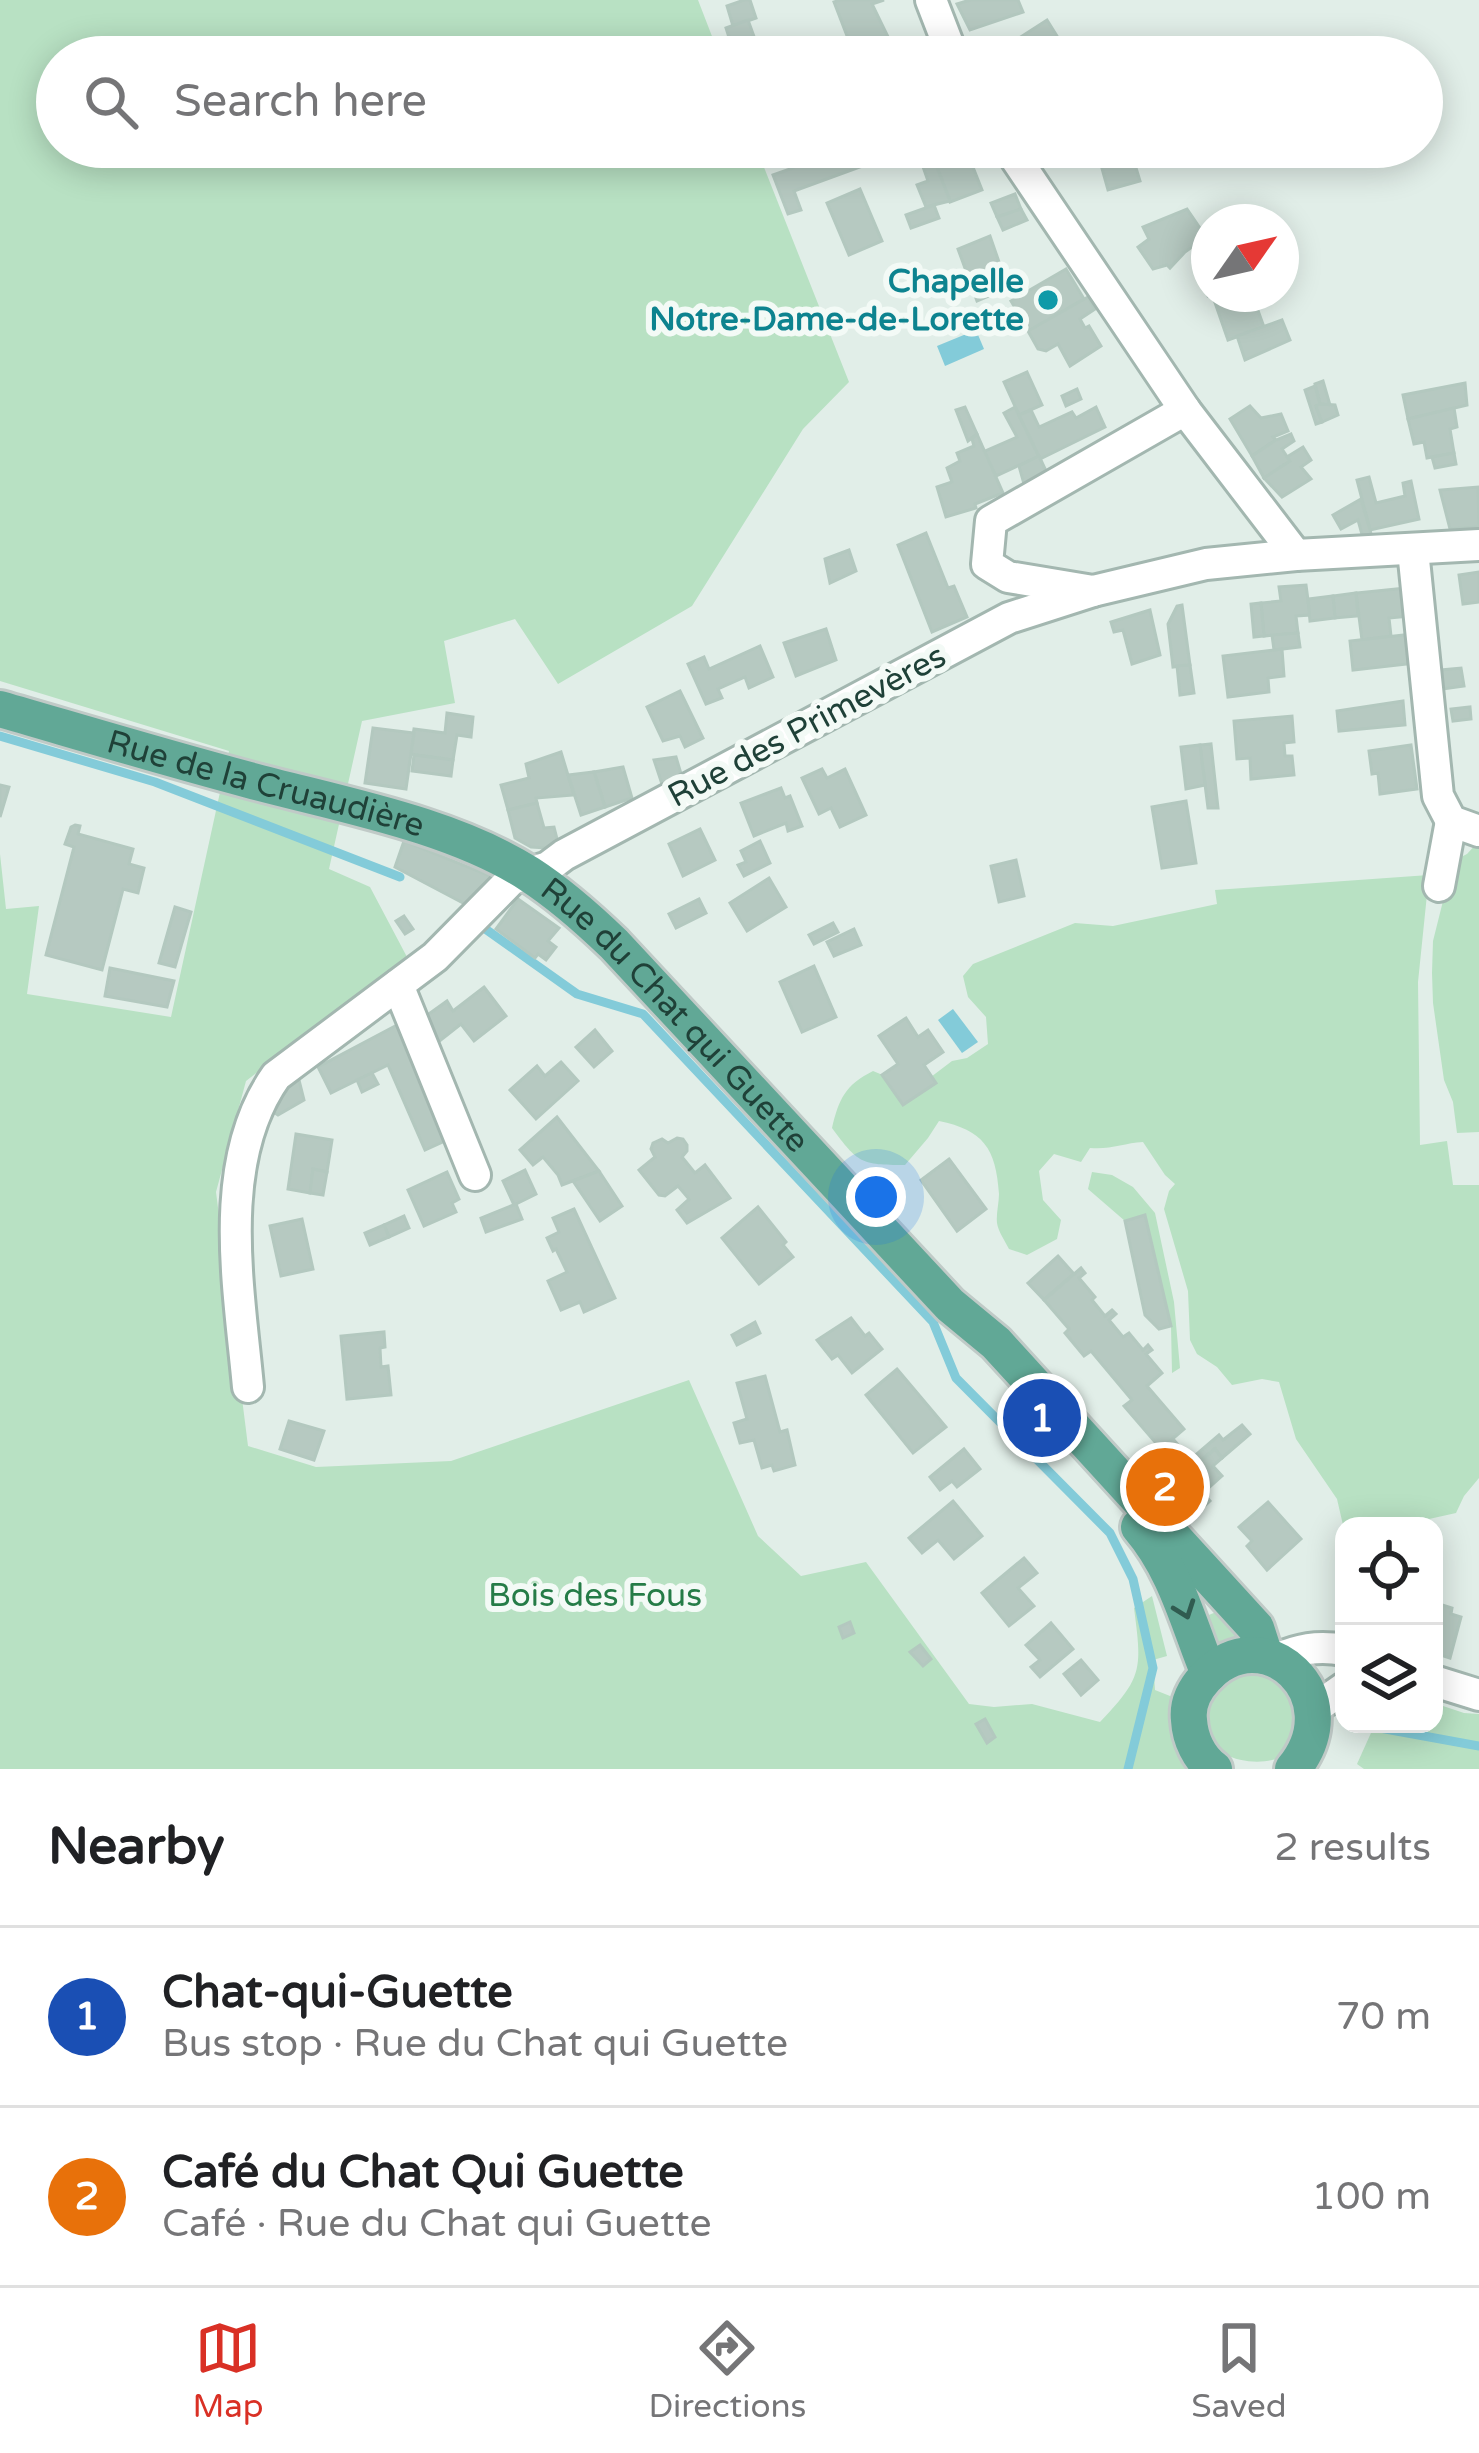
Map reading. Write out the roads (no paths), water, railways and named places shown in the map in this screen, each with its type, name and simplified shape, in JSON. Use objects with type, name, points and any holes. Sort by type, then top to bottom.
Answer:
[{"type":"main road","name":"Rue de la Cruaudière","points":[[0,710],[399,820],[472,845],[528,873]]},
{"type":"main road","name":"Rue du Chat qui Guette","points":[[528,873],[614,944],[963,1318],[986,1352],[1154,1544],[1172,1576],[1209,1674]]},
{"type":"main road","name":"Rue du Chat qui Guette","points":[[963,1318],[996,1343],[1256,1628],[1269,1658],[1293,1671],[1324,1710],[1320,1753],[1331,1769]]},
{"type":"main road","points":[[1210,1768],[1189,1729],[1188,1708],[1195,1690],[1222,1662],[1240,1656],[1269,1658]]},
{"type":"main road","points":[[1293,1769],[1306,1754],[1324,1710]]},
{"type":"street","points":[[931,0],[945,36]]},
{"type":"street","points":[[1021,168],[1185,410],[1296,555]]},
{"type":"street","points":[[1093,591],[1008,577],[987,564],[991,520],[1185,410]]},
{"type":"street","name":"Rue des Primevères","points":[[248,1387],[236,1246],[238,1167],[266,1090],[276,1076],[435,957],[512,879],[548,867],[1009,619],[1093,591],[1206,565],[1479,544]]},
{"type":"street","points":[[1413,550],[1438,796],[1465,826],[1439,886]]},
{"type":"street","points":[[398,985],[475,1175]]},
{"type":"street","points":[[1269,1658],[1310,1647],[1335,1649]]},
{"type":"street","points":[[1443,1684],[1479,1695]]},
{"type":"water","points":[[976,330],[984,349],[945,366],[937,346]]},
{"type":"water","points":[[953,1009],[978,1042],[962,1053],[938,1020]]},
{"type":"waterway","points":[[0,736],[155,782],[400,877]]},
{"type":"waterway","points":[[477,923],[577,994],[643,1014],[933,1322],[956,1378],[1110,1533],[1133,1579],[1153,1668],[1128,1769]]},
{"type":"waterway","points":[[1408,1733],[1479,1746]]},
{"type":"place","name":"Chapelle Notre-Dame-de-Lorette","points":[[1048,300]]},
{"type":"place","name":"Chat-qui-Guette","points":[[1042,1418]]},
{"type":"place","name":"Café du Chat Qui Guette","points":[[1165,1487]]},
{"type":"park label","name":"Bois des Fous","points":[[595,1595]]}]
